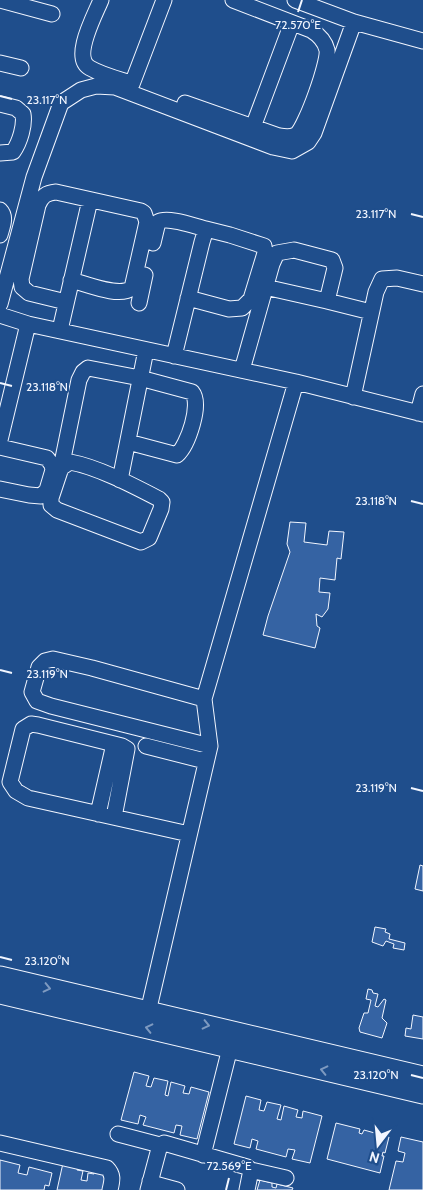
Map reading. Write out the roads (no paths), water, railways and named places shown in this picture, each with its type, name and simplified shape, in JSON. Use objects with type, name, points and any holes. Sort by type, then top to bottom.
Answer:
[{"type":"street","points":[[0,0],[52,14]]},
{"type":"street","points":[[100,0],[84,41],[83,62],[89,68],[278,136],[289,137],[297,135],[325,70],[327,52],[325,44],[318,34],[311,30],[233,0]]},
{"type":"street","points":[[132,84],[164,0]]},
{"type":"street","points":[[296,0],[354,22],[423,41]]},
{"type":"street","points":[[252,126],[292,22]]},
{"type":"street","points":[[0,304],[34,177],[61,103],[80,90],[96,86],[116,87],[273,146],[292,151],[308,142],[314,133],[354,22]]},
{"type":"street","points":[[0,63],[21,68]]},
{"type":"street","points":[[0,104],[16,108],[23,114],[24,120],[17,146],[13,152],[0,153]]},
{"type":"street","points":[[66,302],[29,293],[22,287],[22,279],[41,197],[48,192],[56,192],[144,213],[147,222],[132,288],[127,292],[117,292],[71,280]]},
{"type":"street","points":[[60,330],[90,200]]},
{"type":"street","points":[[0,210],[3,213],[4,220],[0,235]]},
{"type":"street","points":[[139,303],[158,222],[161,220],[206,229],[264,246],[265,253],[251,299],[242,308],[229,309],[188,298]]},
{"type":"street","points":[[174,356],[206,229]]},
{"type":"street","points":[[242,370],[272,264],[278,253],[294,250],[332,260],[334,268],[327,301]]},
{"type":"street","points":[[353,397],[371,312],[376,292],[382,279],[397,278],[423,284]]},
{"type":"street","points":[[265,287],[371,312]]},
{"type":"street","points":[[0,315],[28,324],[296,382],[420,414],[423,394]]},
{"type":"street","points":[[0,440],[28,324]]},
{"type":"street","points":[[120,480],[146,350]]},
{"type":"street","points":[[61,468],[70,462],[79,464],[120,480],[159,499],[162,502],[161,509],[149,538],[141,542],[57,510],[51,505],[51,498],[61,468],[80,380],[83,372],[88,368],[140,378],[192,392],[195,396],[196,405],[188,438],[177,455],[128,442]]},
{"type":"street","points":[[148,1012],[210,746],[204,699],[296,382]]},
{"type":"street","points":[[0,447],[47,458],[53,470],[47,490],[40,496],[0,488]]},
{"type":"street","points":[[204,699],[53,659],[45,661],[39,666],[32,692],[37,702],[210,746]]},
{"type":"street","points":[[114,817],[127,749],[122,746],[31,724],[23,729],[10,782],[16,791],[28,798],[189,834]]},
{"type":"street","points":[[98,814],[114,744]]},
{"type":"street","points":[[146,746],[205,761]]},
{"type":"street","points":[[0,977],[423,1077]]},
{"type":"street","points":[[0,993],[423,1093]]},
{"type":"street","points":[[203,1155],[230,1048]]},
{"type":"street","points":[[118,1134],[160,1145],[164,1143],[247,1167],[251,1170],[286,1178]]},
{"type":"street","points":[[0,1143],[107,1168],[113,1178],[110,1190]]},
{"type":"street","points":[[160,1145],[149,1185],[155,1184],[177,1190]]},
{"type":"street","points":[[247,1190],[251,1170]]}]
